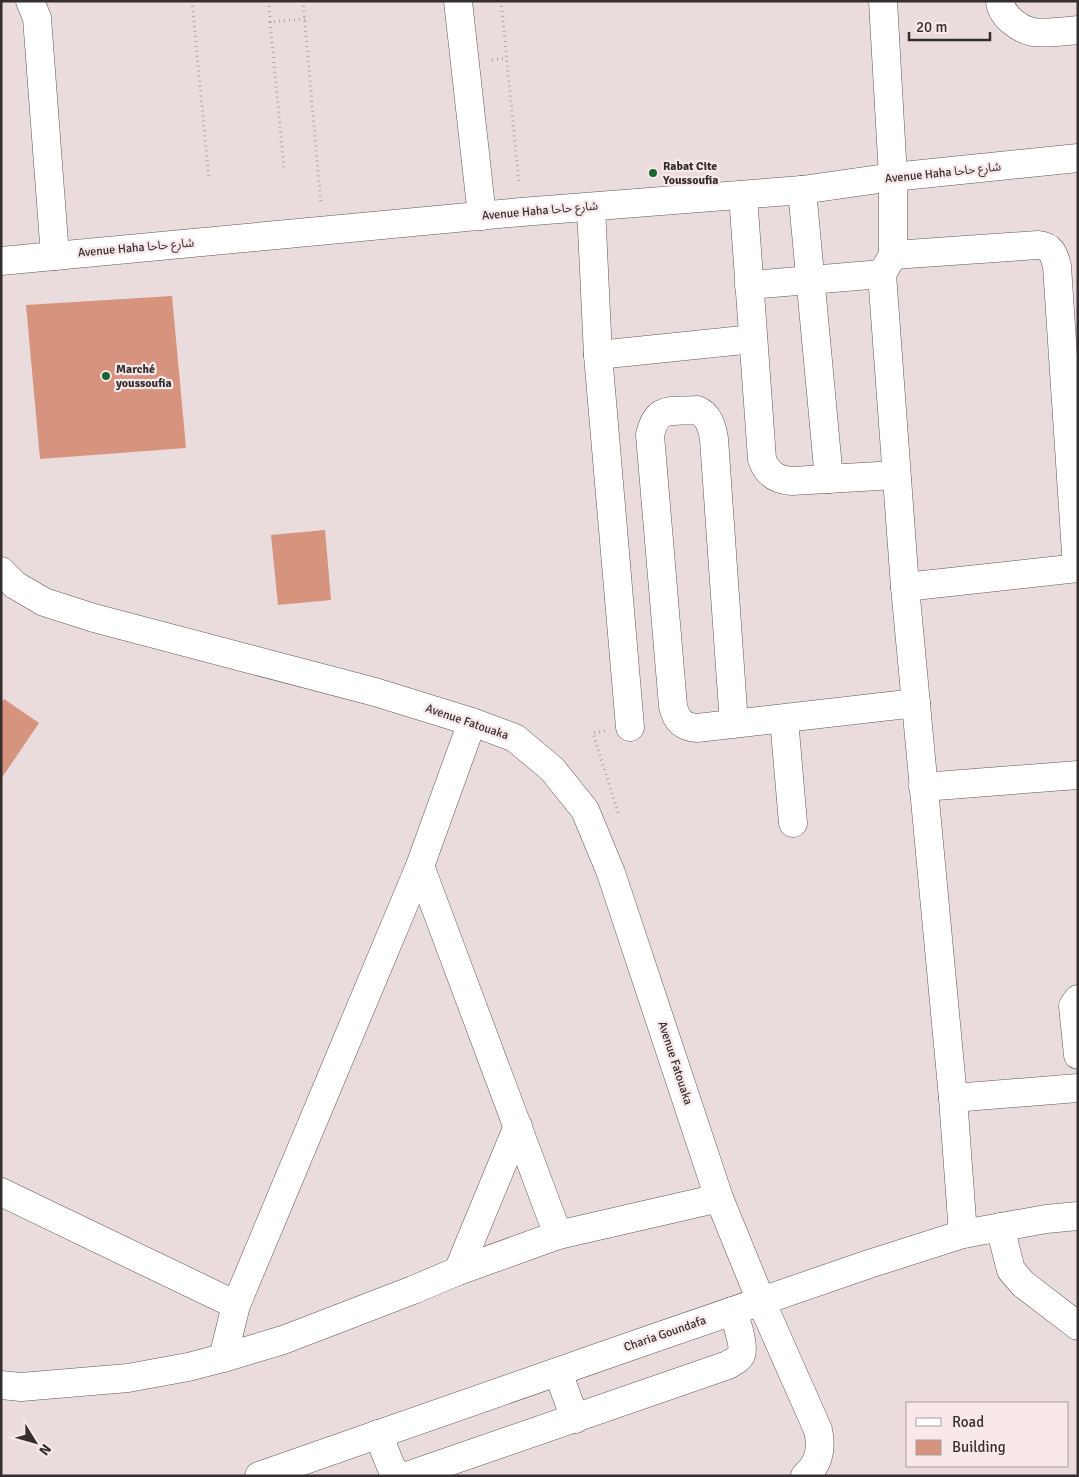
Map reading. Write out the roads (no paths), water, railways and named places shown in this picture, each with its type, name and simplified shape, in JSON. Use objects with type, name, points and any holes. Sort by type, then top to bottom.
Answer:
[{"type":"street","points":[[30,1],[38,18],[55,256]]},
{"type":"street","points":[[458,1],[482,216]]},
{"type":"street","points":[[883,1],[893,177],[888,265],[896,475],[923,787],[954,1098],[963,1234]]},
{"type":"street","points":[[1000,1],[1000,8],[1011,21],[1033,32],[1078,30]]},
{"type":"street","name":"Avenue Haha شارع حاحا","points":[[1,261],[521,212],[802,190],[893,177],[1078,158]]},
{"type":"street","points":[[802,190],[829,479]]},
{"type":"street","points":[[743,194],[764,467],[772,475],[782,480],[896,475]]},
{"type":"street","points":[[591,207],[617,729]]},
{"type":"street","points":[[749,285],[811,280],[888,265],[1038,245],[1045,245],[1051,250],[1057,266],[1075,492],[1078,568],[905,587]]},
{"type":"street","points":[[598,355],[753,339]]},
{"type":"street","points":[[734,724],[712,426],[702,412],[697,410],[663,412],[656,418],[650,435],[673,706],[676,717],[683,724],[691,728],[734,724],[784,719],[916,703]]},
{"type":"street","name":"Avenue Fatouaka","points":[[1,572],[15,585],[44,602],[94,618],[374,692],[472,722],[515,738],[552,769],[585,810],[611,873],[719,1198],[761,1301],[818,1430],[822,1445],[819,1456],[811,1471],[805,1476]]},
{"type":"street","points":[[784,719],[793,823]]},
{"type":"street","points":[[223,1358],[236,1304],[420,866],[472,722]]},
{"type":"street","points":[[923,787],[1078,775]]},
{"type":"street","points":[[420,866],[558,1235]]},
{"type":"street","points":[[1078,999],[1073,1006],[1078,1055]]},
{"type":"street","points":[[954,1098],[1078,1088]]},
{"type":"street","points":[[458,1271],[518,1126]]},
{"type":"street","points":[[1,1192],[236,1304]]},
{"type":"street","points":[[1,1385],[22,1387],[128,1378],[188,1367],[223,1358],[315,1328],[458,1271],[558,1235],[719,1198]]},
{"type":"street","name":"Charia Goundafa","points":[[259,1476],[761,1301],[963,1234],[1078,1216]]},
{"type":"street","points":[[1000,1228],[1011,1270],[1023,1284],[1078,1326]]},
{"type":"street","points":[[407,1476],[728,1365],[736,1360],[742,1348],[733,1311]]},
{"type":"street","points":[[558,1372],[575,1419]]},
{"type":"street","points":[[378,1434],[392,1469],[401,1476]]},
{"type":"place","name":"Rabat Cite Youssoufia","points":[[653,173]]},
{"type":"place","name":"Marché youssoufia","points":[[106,376]]}]
